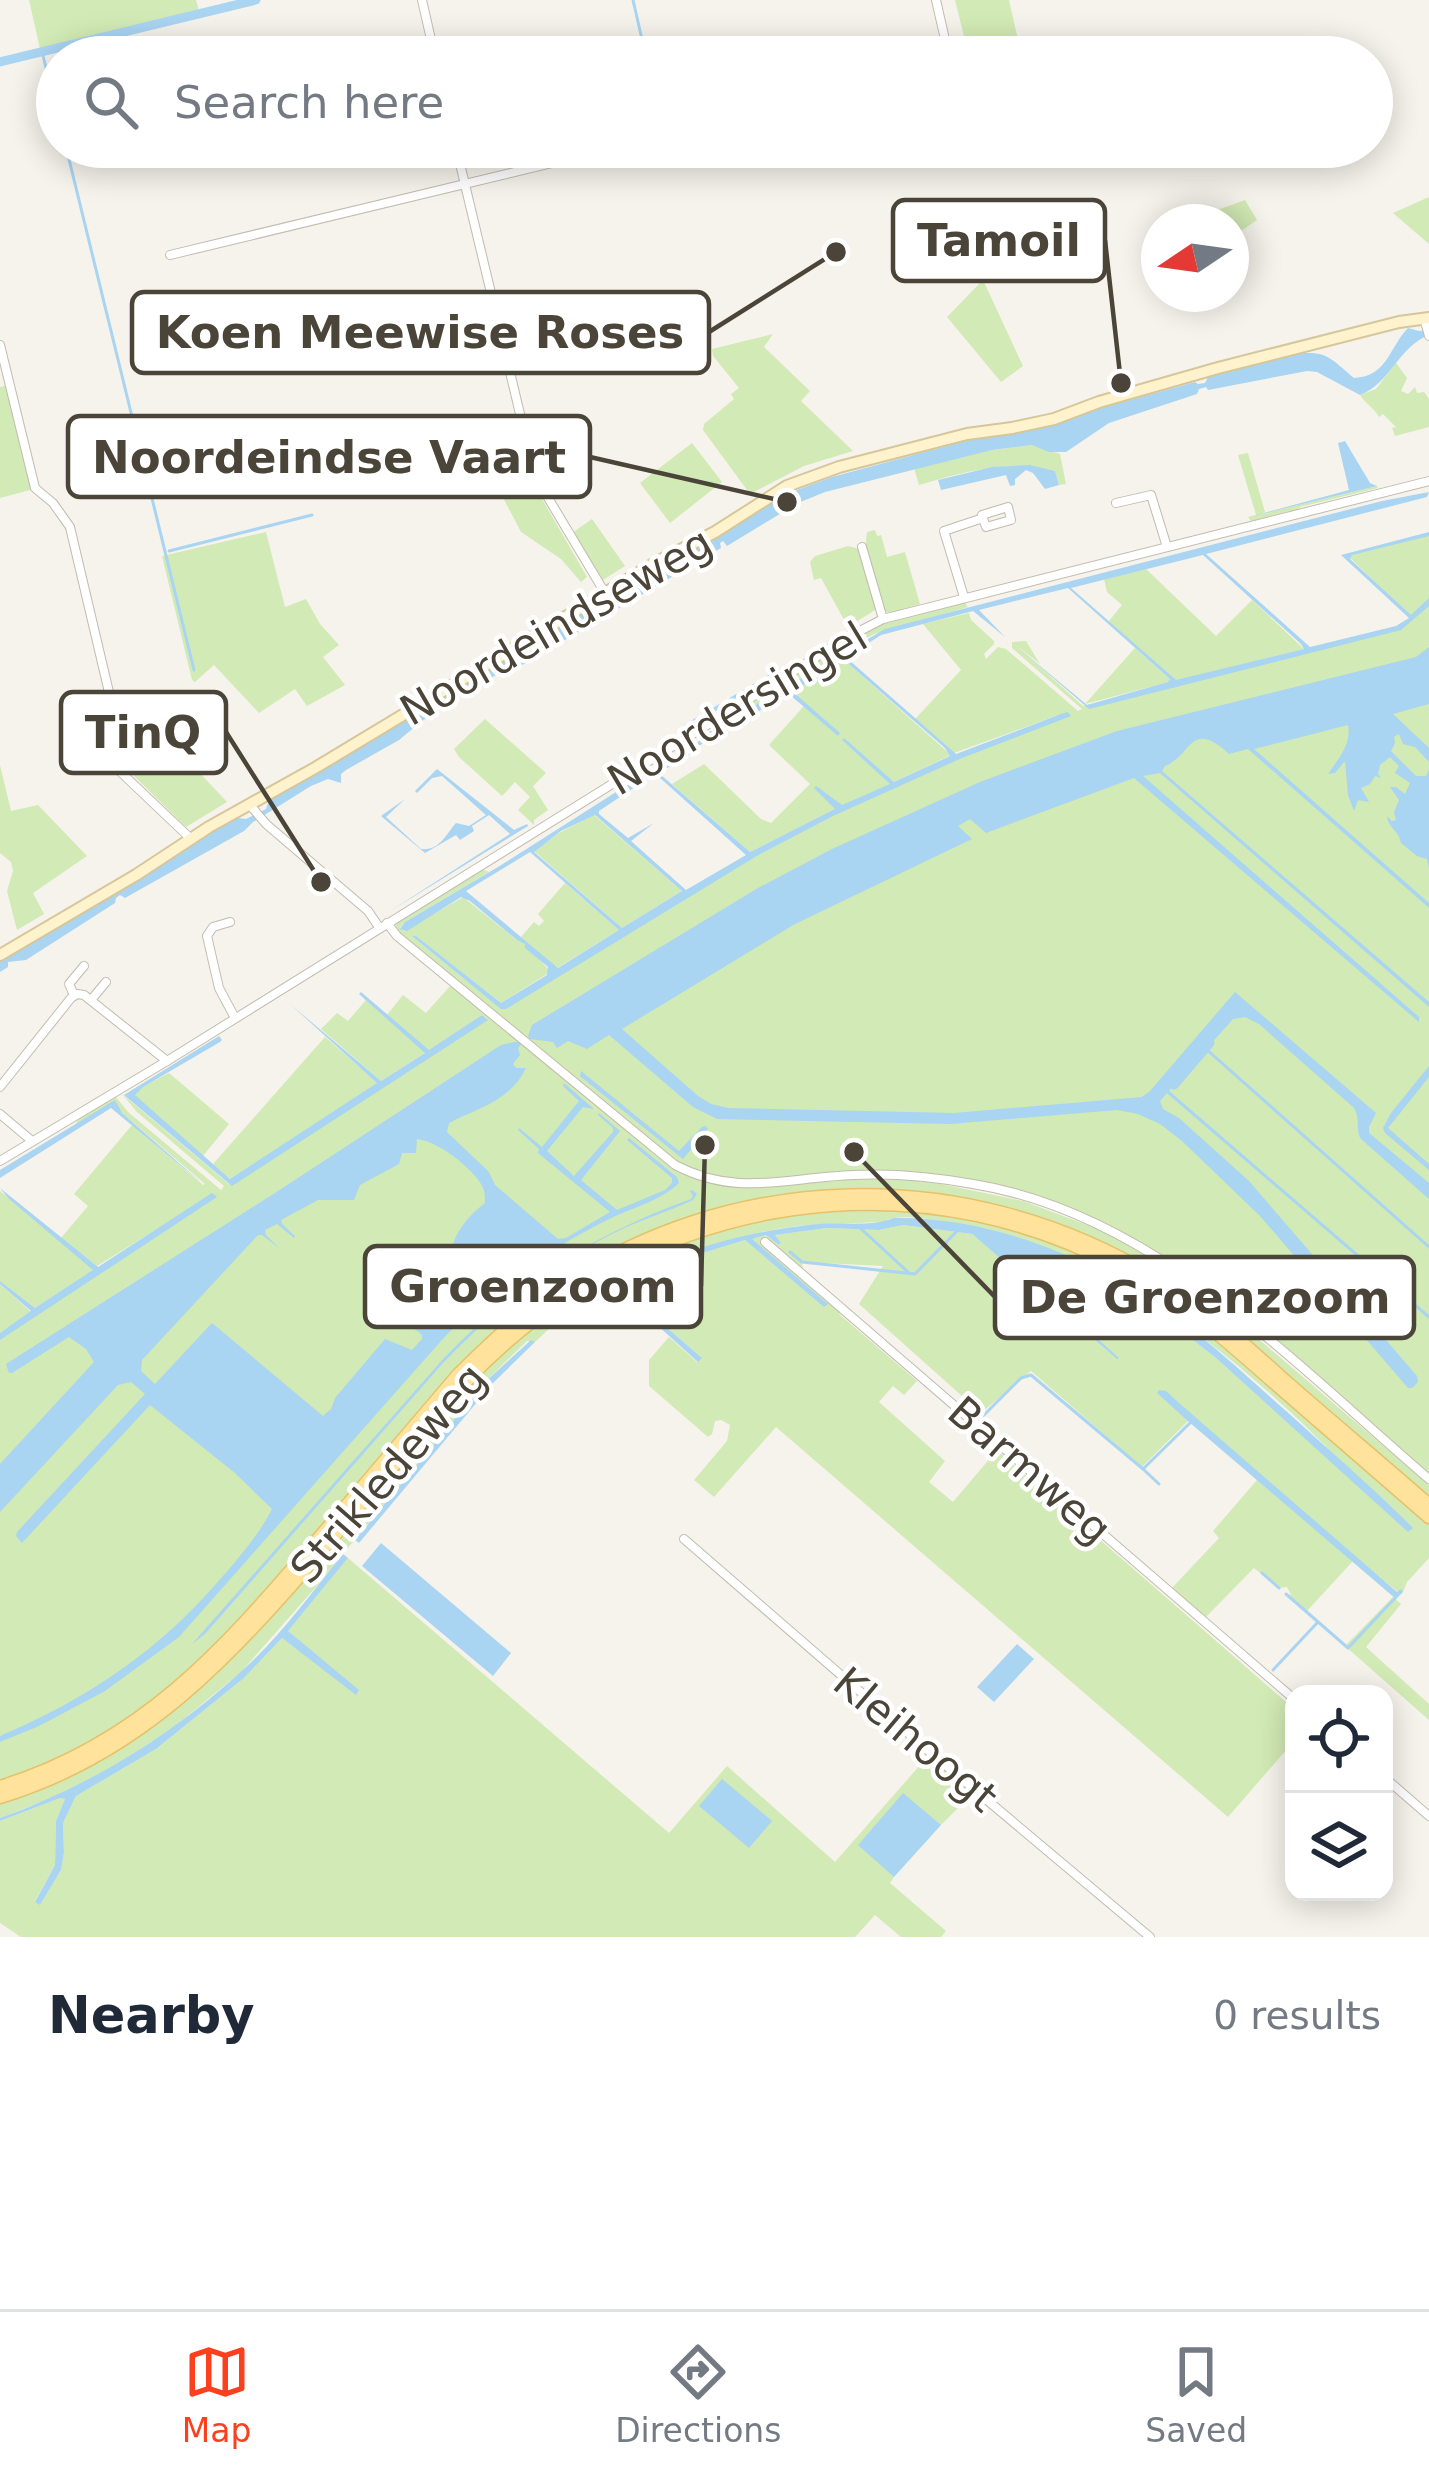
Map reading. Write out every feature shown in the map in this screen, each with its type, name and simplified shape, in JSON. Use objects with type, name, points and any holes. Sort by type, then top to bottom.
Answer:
[{"type":"main road","name":"Strikledeweg","points":[[0,1787],[105,1740],[146,1714],[202,1667],[256,1611],[458,1375],[543,1299],[624,1250],[712,1215],[752,1206],[839,1194],[933,1198],[1018,1215],[1099,1246],[1184,1295],[1429,1505]]},
{"type":"main road","name":"Strikledeweg","points":[[0,1797],[110,1748],[184,1696],[264,1617],[478,1369],[518,1330],[630,1258],[713,1225],[754,1215],[838,1205],[935,1208],[1015,1225],[1093,1254],[1153,1286],[1203,1322],[1429,1517]]},
{"type":"street","points":[[422,0],[430,36]]},
{"type":"street","points":[[936,0],[944,36]]},
{"type":"street","points":[[461,168],[532,464],[604,593]]},
{"type":"street","points":[[170,255],[528,168]]},
{"type":"street","name":"Noordeindseweg","points":[[0,955],[136,875],[187,836],[255,812],[382,728],[787,486],[821,472],[967,434],[1054,418],[1218,368],[1427,328]]},
{"type":"street","points":[[0,345],[35,488],[70,527],[112,705],[110,761],[187,836]]},
{"type":"street","name":"Noordersingel","points":[[0,1161],[883,619],[1429,481]]},
{"type":"street","points":[[1116,503],[1151,495],[1167,548]]},
{"type":"street","points":[[964,597],[944,532],[983,518]]},
{"type":"street","points":[[862,547],[883,619]]},
{"type":"street","points":[[255,812],[383,925],[675,1165],[719,1183],[748,1185],[860,1174],[975,1184],[1079,1216],[1148,1251],[1220,1299],[1429,1479]]},
{"type":"street","points":[[230,922],[213,927],[207,936],[219,988],[235,1018]]},
{"type":"street","points":[[74,995],[70,984],[84,966]]},
{"type":"street","points":[[91,1000],[106,982]]},
{"type":"street","points":[[0,1087],[74,995],[91,1000],[167,1060]]},
{"type":"street","points":[[0,1114],[32,1141]]},
{"type":"street","name":"Barmweg","points":[[765,1242],[1285,1691]]},
{"type":"street","name":"Kleihoogt","points":[[683,1539],[1150,1937]]},
{"type":"street","points":[[1393,1785],[1429,1816]]},
{"type":"green space","points":[[29,0],[196,0],[199,11],[94,36],[37,36]]},
{"type":"green space","points":[[955,0],[1009,0],[1017,36],[964,36]]},
{"type":"green space","points":[[1429,197],[1429,244],[1393,213]]},
{"type":"green space","points":[[983,280],[1023,366],[1001,382],[947,317]]},
{"type":"green space","points":[[773,334],[764,347],[810,391],[801,401],[853,451],[804,466],[750,494],[703,430],[739,388],[712,349]]},
{"type":"green space","points":[[1396,363],[1407,378],[1401,391],[1408,394],[1415,387],[1429,399],[1429,427],[1395,436],[1392,428],[1396,427],[1383,414],[1379,417],[1360,395],[1376,389]]},
{"type":"green space","points":[[9,385],[34,489],[0,498],[0,387]]},
{"type":"green space","points":[[692,443],[722,482],[670,523],[640,483]]},
{"type":"green space","points":[[1032,445],[1060,454],[1066,484],[1059,485],[1055,471],[1002,467],[919,485],[914,468],[992,450]]},
{"type":"green space","points":[[1248,453],[1265,512],[1261,514],[1378,488],[1251,521],[1248,517],[1256,515],[1238,455]]},
{"type":"green space","points":[[530,478],[587,577],[581,582],[561,559],[521,532],[499,490]]},
{"type":"green space","points":[[592,519],[625,566],[603,580],[572,533]]},
{"type":"green space","points":[[875,530],[887,557],[905,552],[920,604],[883,611],[865,550],[867,532]]},
{"type":"green space","points":[[266,532],[285,607],[306,599],[339,645],[323,657],[345,685],[307,706],[295,689],[259,713],[214,665],[192,680],[162,556]]},
{"type":"green space","points":[[1429,535],[1429,1475],[1207,1286],[1153,1250],[1093,1219],[982,1183],[844,1172],[762,1180],[760,1187],[845,1179],[913,1180],[1023,1201],[1098,1229],[1199,1288],[1429,1485],[1429,1502],[1106,1247],[842,1192],[583,1270],[435,1392],[400,1439],[197,1669],[97,1741],[0,1785],[0,1338],[213,1194],[97,1266],[61,1238],[88,1206],[74,1194],[132,1125],[205,1184],[122,1113],[116,1101],[76,1124],[78,1118],[116,1097],[221,1190],[224,1186],[122,1094],[229,1184],[487,1019],[482,1015],[429,1051],[387,1015],[403,995],[426,1013],[451,985],[496,1013],[401,936],[396,926],[480,869],[489,872],[400,928],[406,930],[463,897],[522,941],[549,970],[501,1003],[413,937],[502,1009],[709,877],[848,806],[1061,714],[954,753],[915,719],[961,670],[923,624],[969,613],[994,641],[984,654],[986,659],[998,647],[1006,649],[1078,711],[1082,709],[1012,648],[1012,642],[1026,641],[1040,664],[1016,645],[1083,706],[1397,630],[1412,618],[1347,555]]},
{"type":"green space","points":[[848,546],[859,549],[878,612],[848,627],[821,578],[814,580],[810,562]]},
{"type":"green space","points":[[1146,569],[1216,636],[1252,600],[1304,649],[1176,681],[1108,622],[1122,605],[1107,592],[1104,579]]},
{"type":"green space","points":[[959,602],[968,607],[867,638],[865,631],[878,624]]},
{"type":"green space","points":[[857,635],[862,641],[745,712],[743,707]]},
{"type":"green space","points":[[1135,648],[1169,682],[1085,704]]},
{"type":"green space","points":[[843,659],[951,755],[894,782],[843,741],[891,784],[841,806],[833,805],[836,809],[750,852],[672,784],[704,764],[761,819],[771,823],[810,784],[769,745],[804,706],[839,735],[793,692]]},
{"type":"green space","points":[[485,719],[546,773],[533,786],[548,810],[534,825],[518,810],[530,797],[515,782],[502,796],[454,749]]},
{"type":"green space","points":[[166,737],[227,802],[186,827],[128,770]]},
{"type":"green space","points":[[0,765],[11,811],[38,805],[87,856],[33,893],[44,914],[17,930],[7,891],[13,871],[11,862],[0,853]]},
{"type":"green space","points":[[594,815],[682,891],[622,928],[534,851]]},
{"type":"green space","points":[[565,883],[619,930],[557,968],[521,937],[534,922],[539,926],[544,921],[538,914]]},
{"type":"green space","points":[[366,1000],[426,1052],[381,1081],[321,1029],[337,1013],[348,1021]]},
{"type":"green space","points":[[325,1037],[378,1083],[230,1179],[213,1164]]},
{"type":"green space","points":[[169,1073],[229,1124],[203,1156],[134,1095]]},
{"type":"green space","points":[[0,1191],[93,1271],[35,1308],[0,1281]]},
{"type":"green space","points":[[882,1206],[1012,1227],[1108,1264],[1186,1313],[1429,1521],[1429,1558],[1403,1592],[1398,1592],[1189,1420],[1142,1467],[1031,1371],[981,1413],[859,1304],[883,1266],[802,1262],[803,1272],[841,1310],[839,1314],[917,1381],[904,1395],[893,1386],[879,1402],[945,1461],[929,1482],[953,1502],[997,1450],[1285,1701],[1285,1751],[1228,1817],[776,1427],[714,1497],[694,1480],[727,1441],[730,1425],[715,1421],[708,1437],[649,1386],[649,1360],[669,1337],[697,1362],[701,1357],[622,1289],[693,1256],[745,1240],[824,1306],[827,1303],[751,1239],[766,1235],[780,1245],[775,1235],[903,1225],[972,1234],[1117,1359],[1053,1299],[1054,1294],[1095,1282],[1135,1299],[1216,1358],[1409,1532],[1264,1388],[1155,1304],[1034,1244],[951,1223],[904,1217],[796,1226],[726,1242],[660,1267],[617,1288],[614,1294],[565,1314],[535,1342],[527,1341],[485,1382],[242,1671],[174,1727],[111,1768],[0,1818],[0,1800],[129,1739],[497,1353],[606,1273],[746,1219]]},
{"type":"green space","points":[[0,1284],[31,1312],[0,1333]]},
{"type":"green space","points":[[1257,1480],[1353,1561],[1306,1612],[1288,1597],[1287,1587],[1278,1588],[1254,1568],[1206,1617],[1172,1588],[1219,1538],[1213,1531]]},
{"type":"green space","points":[[348,1558],[669,1833],[727,1766],[835,1862],[928,1756],[972,1794],[941,1825],[903,1794],[859,1844],[894,1877],[890,1883],[946,1931],[941,1937],[901,1937],[875,1915],[855,1937],[21,1937],[0,1923],[0,1821],[65,1799],[56,1821],[55,1865],[35,1901],[40,1905],[61,1870],[63,1823],[76,1796],[156,1749],[244,1678],[282,1638],[357,1694],[288,1631]]},
{"type":"green space","points":[[1393,1597],[1401,1604],[1366,1647],[1429,1704],[1429,1720],[1393,1685],[1345,1646]]},
{"type":"water","points":[[1408,328],[1429,330],[1429,335],[1360,395],[1307,371],[1206,387],[1109,423],[1066,452],[1032,445],[992,450],[798,503],[727,546],[723,541],[721,548],[524,664],[496,675],[346,770],[341,783],[328,779],[311,786],[244,831],[125,898],[120,895],[115,903],[26,960],[8,962],[0,972],[0,961],[195,842],[237,818],[246,819],[266,809],[269,800],[797,490],[973,439],[1058,424],[1282,356],[1323,355],[1354,378],[1365,376],[1381,367]]},
{"type":"water","points":[[1345,441],[1370,483],[1377,486],[1249,517],[1349,490],[1338,443]]},
{"type":"water","points":[[1030,465],[1055,471],[1059,485],[1045,489],[1026,470],[1010,486],[1006,475],[941,490],[938,480],[992,467]]},
{"type":"water","points":[[1429,492],[1427,497],[1206,554],[1310,647],[1396,626],[1409,618],[1341,555],[1429,532],[1429,536],[1350,559],[1411,615],[1429,598],[1429,606],[1401,630],[1089,709],[1015,645],[1087,705],[1170,679],[1068,588],[979,610],[1005,637],[973,611],[881,635],[849,660],[956,754],[1061,714],[1071,716],[833,816],[760,854],[506,1009],[412,936],[501,1003],[547,975],[548,967],[525,944],[470,901],[461,897],[407,931],[400,929],[694,746],[706,734],[885,629]],"holes":[[[1203,555],[1304,649],[1176,680],[1071,588]],[[843,659],[950,756],[894,782],[844,738],[890,784],[842,805],[816,786],[835,809],[750,852],[661,775],[662,771],[789,694],[838,736],[793,692]],[[653,775],[746,855],[686,890],[631,841],[654,823],[628,838],[599,811]],[[595,815],[682,891],[622,928],[534,852],[561,831]],[[530,852],[619,930],[558,968],[466,891]]]},
{"type":"water","points":[[1429,647],[1429,704],[1393,714],[1429,748],[1429,762],[1415,747],[1403,744],[1399,734],[1391,751],[1416,776],[1426,776],[1429,770],[1429,869],[1427,859],[1401,843],[1388,820],[1387,816],[1396,820],[1399,800],[1390,787],[1405,794],[1410,783],[1395,773],[1399,766],[1390,757],[1380,765],[1381,778],[1375,776],[1361,788],[1369,802],[1358,800],[1354,811],[1345,761],[1328,774],[1346,745],[1348,725],[1254,749],[1429,903],[1429,908],[1248,749],[1229,754],[1199,739],[1162,771],[1429,1002],[1429,1007],[1160,773],[1143,776],[1419,1017],[1419,1022],[1134,778],[986,833],[970,819],[958,826],[972,839],[795,924],[622,1029],[711,1104],[954,1113],[1142,1097],[1235,992],[1376,1113],[1369,1133],[1429,1183],[1429,1199],[1361,1139],[1353,1107],[1245,1017],[1233,1019],[1160,1101],[1163,1109],[1249,1181],[1417,1376],[1412,1388],[1260,1216],[1182,1141],[1138,1114],[1117,1110],[950,1124],[717,1119],[693,1107],[609,1035],[587,1049],[568,1041],[557,1048],[553,1042],[528,1036],[532,1025],[758,888],[980,782],[1117,731],[1416,657]]},
{"type":"water","points":[[785,665],[687,729],[684,725]]},
{"type":"water","points":[[437,769],[514,830],[528,826],[387,913],[510,834],[489,815],[460,840],[456,835],[425,853],[381,816],[405,799],[386,817],[421,849],[428,849],[438,845],[456,823],[469,826],[486,815],[442,776],[432,778],[417,793]]},
{"type":"water","points":[[361,992],[429,1050],[482,1015],[488,1020],[232,1186],[124,1095],[219,1036],[220,1042],[135,1095],[230,1179],[377,1083],[290,1004],[381,1081],[425,1053]]},
{"type":"water","points":[[519,1042],[520,1055],[513,1064],[526,1068],[512,1088],[449,1123],[447,1132],[489,1172],[495,1185],[558,1239],[610,1212],[538,1153],[518,1130],[542,1147],[579,1101],[564,1083],[594,1109],[583,1107],[547,1151],[574,1176],[613,1132],[599,1113],[620,1131],[581,1180],[617,1210],[665,1190],[672,1178],[629,1138],[679,1183],[560,1246],[497,1289],[441,1341],[179,1637],[105,1691],[0,1742],[0,1736],[121,1670],[174,1627],[223,1576],[272,1509],[150,1405],[22,1543],[17,1532],[145,1394],[131,1382],[118,1385],[0,1512],[0,1464],[94,1362],[69,1337],[12,1373],[6,1364],[501,1045]],"holes":[[[417,1139],[469,1170],[482,1186],[485,1203],[462,1227],[450,1258],[443,1265],[425,1268],[389,1308],[389,1315],[422,1335],[412,1350],[385,1339],[323,1416],[212,1323],[155,1384],[141,1371],[142,1360],[258,1235],[279,1248],[265,1230],[277,1224],[294,1238],[281,1220],[318,1200],[354,1200],[360,1185],[399,1164],[402,1153],[416,1153]]]},
{"type":"water","points":[[1429,1066],[1429,1077],[1388,1128],[1429,1164],[1429,1170],[1383,1128]]},
{"type":"water","points":[[581,1071],[679,1151],[702,1127],[708,1129],[683,1159],[580,1076]]},
{"type":"water","points":[[115,1100],[122,1113],[204,1185],[111,1108],[0,1178],[0,1170]]},
{"type":"water","points":[[0,1188],[98,1267],[212,1193],[217,1197],[0,1340],[0,1333],[31,1311],[0,1281],[35,1308],[93,1270]]},
{"type":"water","points":[[692,1190],[697,1194],[693,1200],[590,1246],[523,1290],[482,1325],[192,1644],[471,1331],[528,1284],[558,1264],[590,1245],[622,1228],[691,1199]]},
{"type":"water","points":[[893,1218],[931,1219],[1008,1234],[1117,1280],[1208,1342],[1413,1528],[1408,1532],[1216,1358],[1161,1315],[1095,1282],[1054,1294],[1053,1299],[1117,1359],[972,1234],[903,1225],[775,1235],[779,1245],[766,1235],[752,1239],[828,1304],[824,1307],[745,1240],[693,1256],[622,1289],[702,1358],[698,1362],[617,1289],[686,1253],[741,1237]]},
{"type":"water","points":[[531,1340],[535,1342],[493,1383],[359,1543],[355,1540],[485,1382]]},
{"type":"water","points":[[1159,1390],[1166,1391],[1397,1592],[1403,1592],[1396,1599],[1189,1422]]},
{"type":"water","points":[[381,1543],[511,1653],[493,1676],[362,1566]]},
{"type":"water","points":[[343,1554],[348,1558],[288,1631],[359,1690],[356,1695],[282,1638],[244,1678],[156,1749],[76,1796],[63,1823],[61,1870],[40,1905],[35,1902],[55,1865],[56,1821],[65,1799],[0,1818],[99,1773],[190,1714],[259,1654]]},
{"type":"water","points":[[1017,1644],[1034,1659],[994,1702],[977,1687]]},
{"type":"water","points":[[722,1779],[772,1821],[749,1848],[699,1806]]},
{"type":"water","points":[[903,1793],[941,1825],[894,1877],[858,1845]]},
{"type":"waterway","points":[[107,36],[256,0]]},
{"type":"waterway","points":[[633,0],[641,36]]},
{"type":"waterway","points":[[0,62],[36,53]]},
{"type":"waterway","points":[[71,168],[194,670]]},
{"type":"waterway","points":[[169,551],[312,515]]},
{"type":"waterway","points":[[1174,1085],[1210,1043]]},
{"type":"waterway","points":[[1206,1049],[1429,1247]]},
{"type":"waterway","points":[[1168,1092],[1429,1317]]},
{"type":"waterway","points":[[858,1226],[908,1272]]},
{"type":"waterway","points":[[790,1252],[802,1262],[915,1274],[958,1230]]},
{"type":"waterway","points":[[981,1418],[1021,1378],[1031,1375],[1143,1469]]},
{"type":"waterway","points":[[1159,1484],[1143,1469],[1190,1423]]},
{"type":"waterway","points":[[1262,1573],[1279,1588]]},
{"type":"waterway","points":[[1286,1594],[1348,1648],[1396,1597]]},
{"type":"waterway","points":[[1273,1670],[1317,1623]]},
{"type":"place","name":"Koen Meewise Roses","points":[[836,252]]},
{"type":"place","name":"Tamoil","points":[[1121,383]]},
{"type":"place","name":"Noordeindse Vaart","points":[[787,502]]},
{"type":"place","name":"TinQ","points":[[321,882]]},
{"type":"place","name":"Groenzoom","points":[[705,1145]]},
{"type":"place","name":"De Groenzoom","points":[[854,1152]]}]
